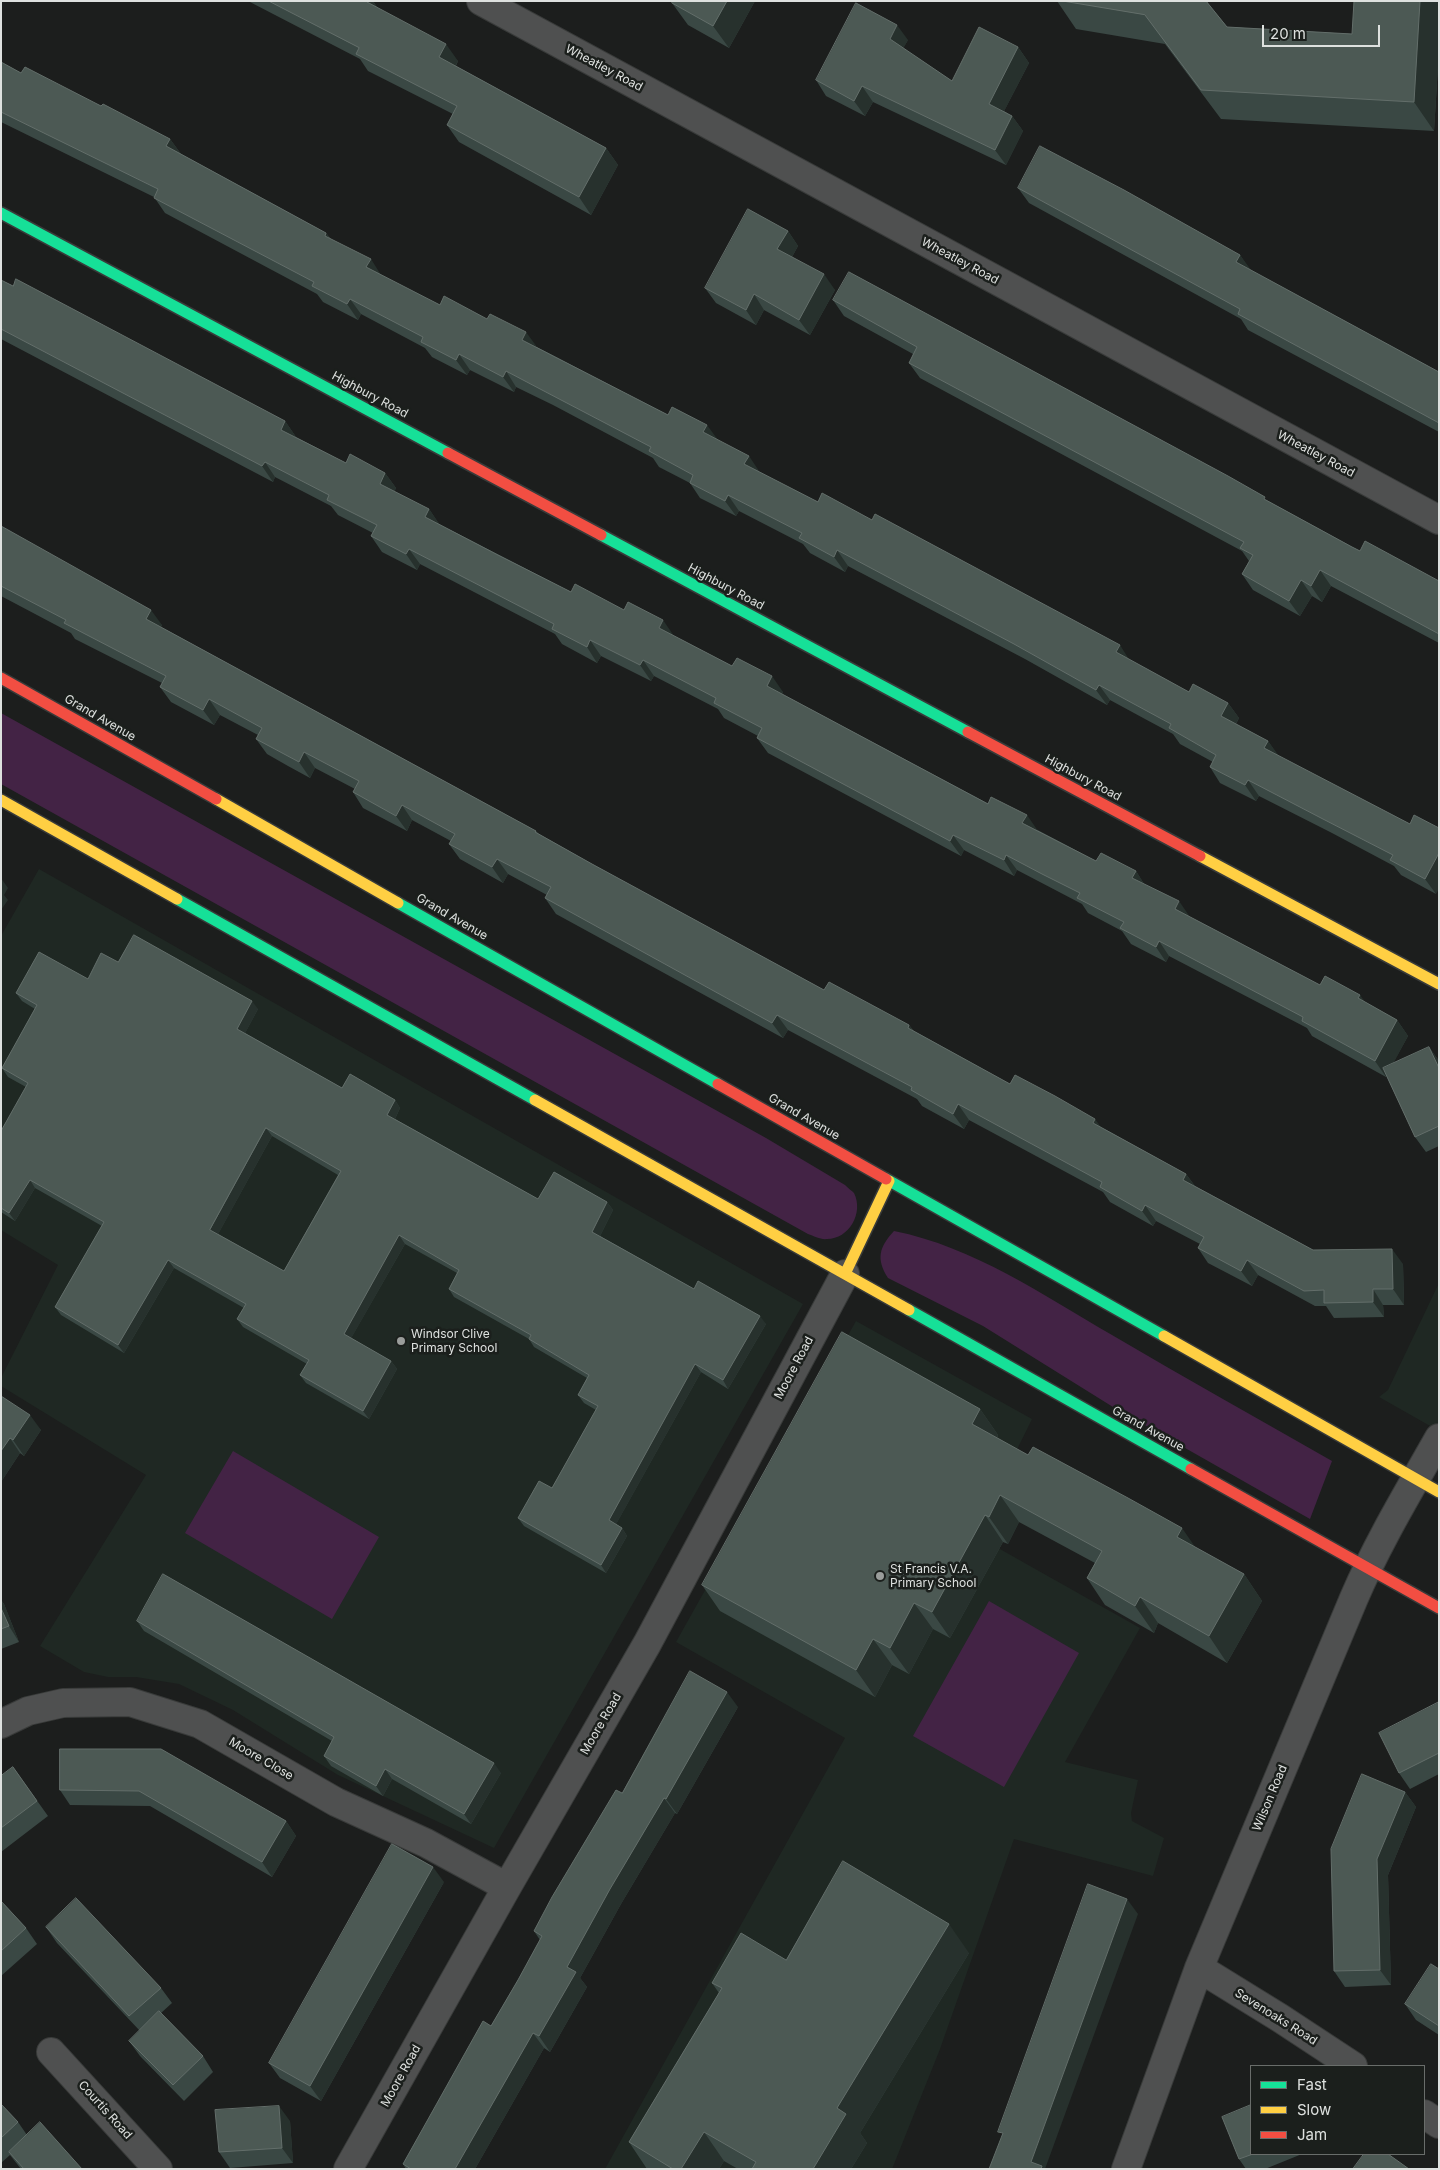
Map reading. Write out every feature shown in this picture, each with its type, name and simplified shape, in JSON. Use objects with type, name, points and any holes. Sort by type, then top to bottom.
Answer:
[{"type":"street","name":"Wheatley Road","points":[[481,1],[1439,520]]},
{"type":"street","name":"Highbury Road","points":[[1,213],[1439,984]]},
{"type":"street","name":"Grand Avenue","points":[[1,678],[1439,1492]]},
{"type":"street","name":"Grand Avenue","points":[[1,800],[1439,1608]]},
{"type":"street","points":[[845,1274],[889,1181]]},
{"type":"street","name":"Moore Road","points":[[348,2169],[506,1887],[646,1644],[845,1274]]},
{"type":"street","name":"Wilson Road","points":[[1126,2169],[1199,1968],[1367,1567],[1439,1438]]},
{"type":"street","name":"Moore Close","points":[[1,1724],[28,1711],[63,1703],[130,1702],[200,1724],[336,1802],[426,1843],[506,1887]]},
{"type":"street","name":"Sevenoaks Road","points":[[1199,1968],[1351,2065]]},
{"type":"street","name":"Courtis Road","points":[[51,2052],[158,2169]]},
{"type":"street","points":[[1425,2115],[1439,2124]]},
{"type":"shaded area","points":[[1,713],[766,1138],[845,1185],[854,1193],[857,1201],[856,1216],[853,1224],[842,1235],[835,1238],[822,1239],[808,1234],[1,784]]},
{"type":"shaded area","name":"Windsor Clive Primary School","points":[[39,869],[803,1304],[494,1848],[338,1775],[233,1710],[179,1684],[136,1677],[108,1677],[84,1672],[40,1646],[146,1475],[1,1386],[1,1378],[58,1265],[1,1230],[1,936]]},
{"type":"shaded area","points":[[894,1231],[924,1238],[952,1248],[1007,1274],[1332,1461],[1310,1519],[1113,1407],[983,1326],[888,1278],[882,1265],[881,1253],[885,1242]]},
{"type":"shaded area","points":[[1439,1283],[1439,1431],[1379,1397],[1388,1390]]},
{"type":"shaded area","points":[[856,1321],[1032,1419],[975,1535],[1140,1628],[1065,1762],[1138,1780],[1131,1813],[1132,1821],[1164,1838],[1153,1876],[1014,1839],[940,2049],[892,2169],[605,2169],[845,1738],[676,1642]]},
{"type":"shaded area","points":[[233,1451],[379,1537],[332,1619],[185,1533]]},
{"type":"shaded area","points":[[989,1601],[1079,1653],[1004,1787],[913,1736]]},
{"type":"building","points":[[269,1],[368,1],[446,44],[439,57],[606,148],[579,197],[447,125],[457,106],[356,54],[359,48]]},
{"type":"building","points":[[673,1],[727,1],[713,26],[672,3]]},
{"type":"building","points":[[1063,1],[1206,1],[1227,27],[1352,34],[1354,1],[1420,1],[1414,102],[1201,90],[1145,15]]},
{"type":"building","points":[[856,3],[897,25],[890,39],[952,81],[979,27],[1018,47],[989,104],[1012,116],[995,150],[862,86],[854,101],[816,80]]},
{"type":"building","points":[[1,62],[21,73],[25,67],[101,106],[103,104],[170,139],[166,146],[326,233],[325,236],[371,259],[366,267],[440,305],[444,296],[487,319],[490,314],[526,332],[522,340],[668,415],[672,407],[707,425],[703,432],[749,456],[744,464],[818,502],[822,493],[872,520],[875,514],[1120,645],[1116,652],[1189,692],[1193,684],[1228,703],[1221,716],[1268,741],[1264,748],[1410,824],[1414,815],[1439,828],[1439,853],[1425,879],[1390,860],[1393,855],[1248,780],[1245,785],[1210,767],[1216,755],[1169,728],[1171,724],[1099,685],[1096,690],[837,550],[834,557],[799,538],[802,533],[728,495],[725,501],[690,483],[693,475],[649,451],[651,447],[506,371],[503,377],[459,354],[456,360],[421,342],[423,337],[350,299],[347,304],[312,286],[314,282],[154,198],[158,189],[1,112]]},
{"type":"building","points":[[1040,146],[1124,190],[1240,255],[1236,262],[1439,372],[1439,423],[1238,314],[1240,309],[1018,188]]},
{"type":"building","points":[[748,209],[788,231],[777,249],[824,274],[799,320],[754,294],[746,310],[705,288]]},
{"type":"building","points":[[849,272],[1228,476],[1265,497],[1264,499],[1352,547],[1360,551],[1365,541],[1439,581],[1439,634],[1320,570],[1311,586],[1301,580],[1289,601],[1242,574],[1253,555],[1240,548],[1244,542],[909,363],[917,347],[833,300]]},
{"type":"building","points":[[16,279],[285,421],[281,430],[346,463],[350,454],[385,473],[380,484],[429,509],[425,517],[571,592],[575,584],[624,610],[628,602],[663,620],[659,628],[732,666],[737,658],[772,676],[767,686],[988,804],[991,797],[1027,815],[1022,823],[1096,861],[1101,853],[1136,871],[1132,878],[1179,901],[1175,909],[1320,985],[1325,976],[1360,995],[1358,998],[1397,1020],[1375,1061],[1302,1021],[1303,1017],[1159,941],[1156,947],[1120,928],[1124,922],[1077,898],[1080,893],[1006,855],[1004,860],[953,835],[950,841],[757,738],[762,728],[714,703],[716,698],[643,660],[640,665],[590,640],[587,647],[552,629],[554,624],[409,549],[406,554],[371,536],[377,525],[327,500],[329,495],[265,462],[262,466],[1,329],[1,280],[13,286]]},
{"type":"building","points":[[1,526],[151,610],[146,619],[824,990],[829,982],[909,1025],[908,1028],[1010,1084],[1015,1075],[1055,1096],[1095,1119],[1093,1123],[1186,1174],[1183,1180],[1313,1250],[1392,1249],[1393,1289],[1373,1289],[1373,1302],[1324,1303],[1324,1290],[1304,1291],[1247,1260],[1241,1271],[1198,1248],[1204,1237],[1145,1205],[1142,1211],[1100,1187],[1102,1182],[958,1104],[953,1114],[911,1090],[912,1087],[777,1015],[772,1023],[545,898],[551,887],[497,859],[492,867],[449,844],[455,834],[402,805],[396,816],[353,792],[359,781],[304,752],[299,762],[256,739],[262,728],[209,699],[203,710],[160,687],[166,676],[64,623],[66,620],[1,586]]},
{"type":"building","points":[[134,935],[252,1001],[237,1029],[342,1088],[350,1074],[395,1100],[387,1115],[538,1199],[554,1172],[607,1202],[592,1232],[694,1289],[698,1281],[760,1316],[723,1380],[695,1364],[609,1520],[622,1528],[601,1565],[518,1518],[539,1481],[552,1488],[598,1406],[578,1395],[589,1375],[529,1339],[531,1335],[449,1289],[459,1270],[399,1235],[344,1334],[391,1361],[363,1411],[300,1375],[309,1360],[237,1319],[246,1304],[168,1260],[118,1345],[55,1307],[104,1222],[30,1180],[9,1213],[1,1208],[1,1131],[28,1083],[2,1068],[37,1005],[16,993],[39,952],[88,979],[101,953],[118,962]],"holes":[[[266,1128],[341,1171],[284,1271],[210,1230]]]},
{"type":"building","points":[[1429,1047],[1439,1068],[1439,1126],[1415,1137],[1383,1068]]},
{"type":"building","points":[[842,1332],[980,1409],[972,1424],[1028,1455],[1033,1447],[1128,1498],[1182,1528],[1177,1537],[1244,1574],[1209,1636],[1140,1597],[1135,1606],[1087,1578],[1102,1551],[1000,1495],[989,1517],[985,1515],[932,1612],[914,1603],[890,1648],[873,1639],[856,1670],[702,1585]]},
{"type":"building","points":[[1,1396],[30,1415],[13,1440],[10,1438],[1,1451]]},
{"type":"building","points":[[163,1574],[494,1763],[464,1814],[385,1769],[376,1786],[324,1756],[334,1737],[137,1621]]},
{"type":"building","points":[[1,1608],[9,1626],[1,1629]]},
{"type":"building","points":[[690,1671],[727,1692],[666,1799],[664,1798],[610,1889],[567,1967],[576,1972],[539,2036],[533,2033],[455,2169],[411,2169],[403,2164],[483,2021],[491,2026],[518,1980],[542,1936],[534,1931],[552,1897],[616,1790],[622,1793]]},
{"type":"building","points":[[1439,1702],[1439,1753],[1399,1773],[1379,1733]]},
{"type":"building","points":[[60,1749],[161,1749],[286,1821],[262,1862],[139,1791],[60,1790]]},
{"type":"building","points":[[13,1767],[37,1801],[1,1828],[1,1776]]},
{"type":"building","points":[[1362,1774],[1405,1792],[1377,1859],[1380,1970],[1334,1971],[1331,1849]]},
{"type":"building","points":[[392,1844],[433,1867],[310,2086],[269,2063]]},
{"type":"building","points":[[843,1861],[949,1924],[837,2108],[846,2114],[813,2169],[752,2169],[756,2162],[704,2132],[681,2169],[673,2169],[629,2142],[722,1988],[712,1983],[741,1933],[786,1960]]},
{"type":"building","points":[[1088,1884],[1127,1899],[1031,2162],[1042,2166],[1041,2169],[989,2169],[1003,2133],[998,2132]]},
{"type":"building","points":[[76,1898],[161,1988],[129,2016],[46,1927]]},
{"type":"building","points":[[1,1901],[26,1928],[1,1951]]},
{"type":"building","points":[[1431,1964],[1439,1969],[1439,2026],[1405,2004]]},
{"type":"building","points":[[159,2011],[203,2056],[173,2085],[129,2041]]},
{"type":"building","points":[[1,2104],[18,2122],[1,2138]]},
{"type":"building","points":[[1250,2105],[1250,2155],[1239,2159],[1222,2117]]},
{"type":"building","points":[[279,2106],[282,2148],[219,2152],[215,2110]]},
{"type":"building","points":[[40,2122],[82,2169],[24,2169],[9,2152]]},
{"type":"building","points":[[1363,2155],[1389,2155],[1409,2169],[1353,2169]]},
{"type":"traffic: fast","points":[[1,213],[448,453]]},
{"type":"traffic: fast","points":[[601,535],[968,732]]},
{"type":"traffic: fast","points":[[177,899],[535,1100]]},
{"type":"traffic: fast","points":[[398,903],[718,1084]]},
{"type":"traffic: fast","points":[[886,1179],[1164,1336]]},
{"type":"traffic: fast","points":[[909,1310],[1191,1469]]},
{"type":"traffic: slow","points":[[216,799],[398,903]]},
{"type":"traffic: slow","points":[[1,800],[177,899]]},
{"type":"traffic: slow","points":[[1200,856],[1439,984]]},
{"type":"traffic: slow","points":[[535,1100],[909,1310]]},
{"type":"traffic: slow","points":[[845,1274],[889,1181]]},
{"type":"traffic: slow","points":[[1164,1336],[1439,1492]]},
{"type":"traffic: jam","points":[[448,453],[601,535]]},
{"type":"traffic: jam","points":[[1,678],[216,799]]},
{"type":"traffic: jam","points":[[968,732],[1200,856]]},
{"type":"traffic: jam","points":[[718,1084],[886,1179]]},
{"type":"traffic: jam","points":[[1191,1469],[1439,1608]]},
{"type":"place","name":"Windsor Clive Primary School","points":[[401,1341]]},
{"type":"place","name":"St Francis V.A. Primary School","points":[[880,1576]]}]
